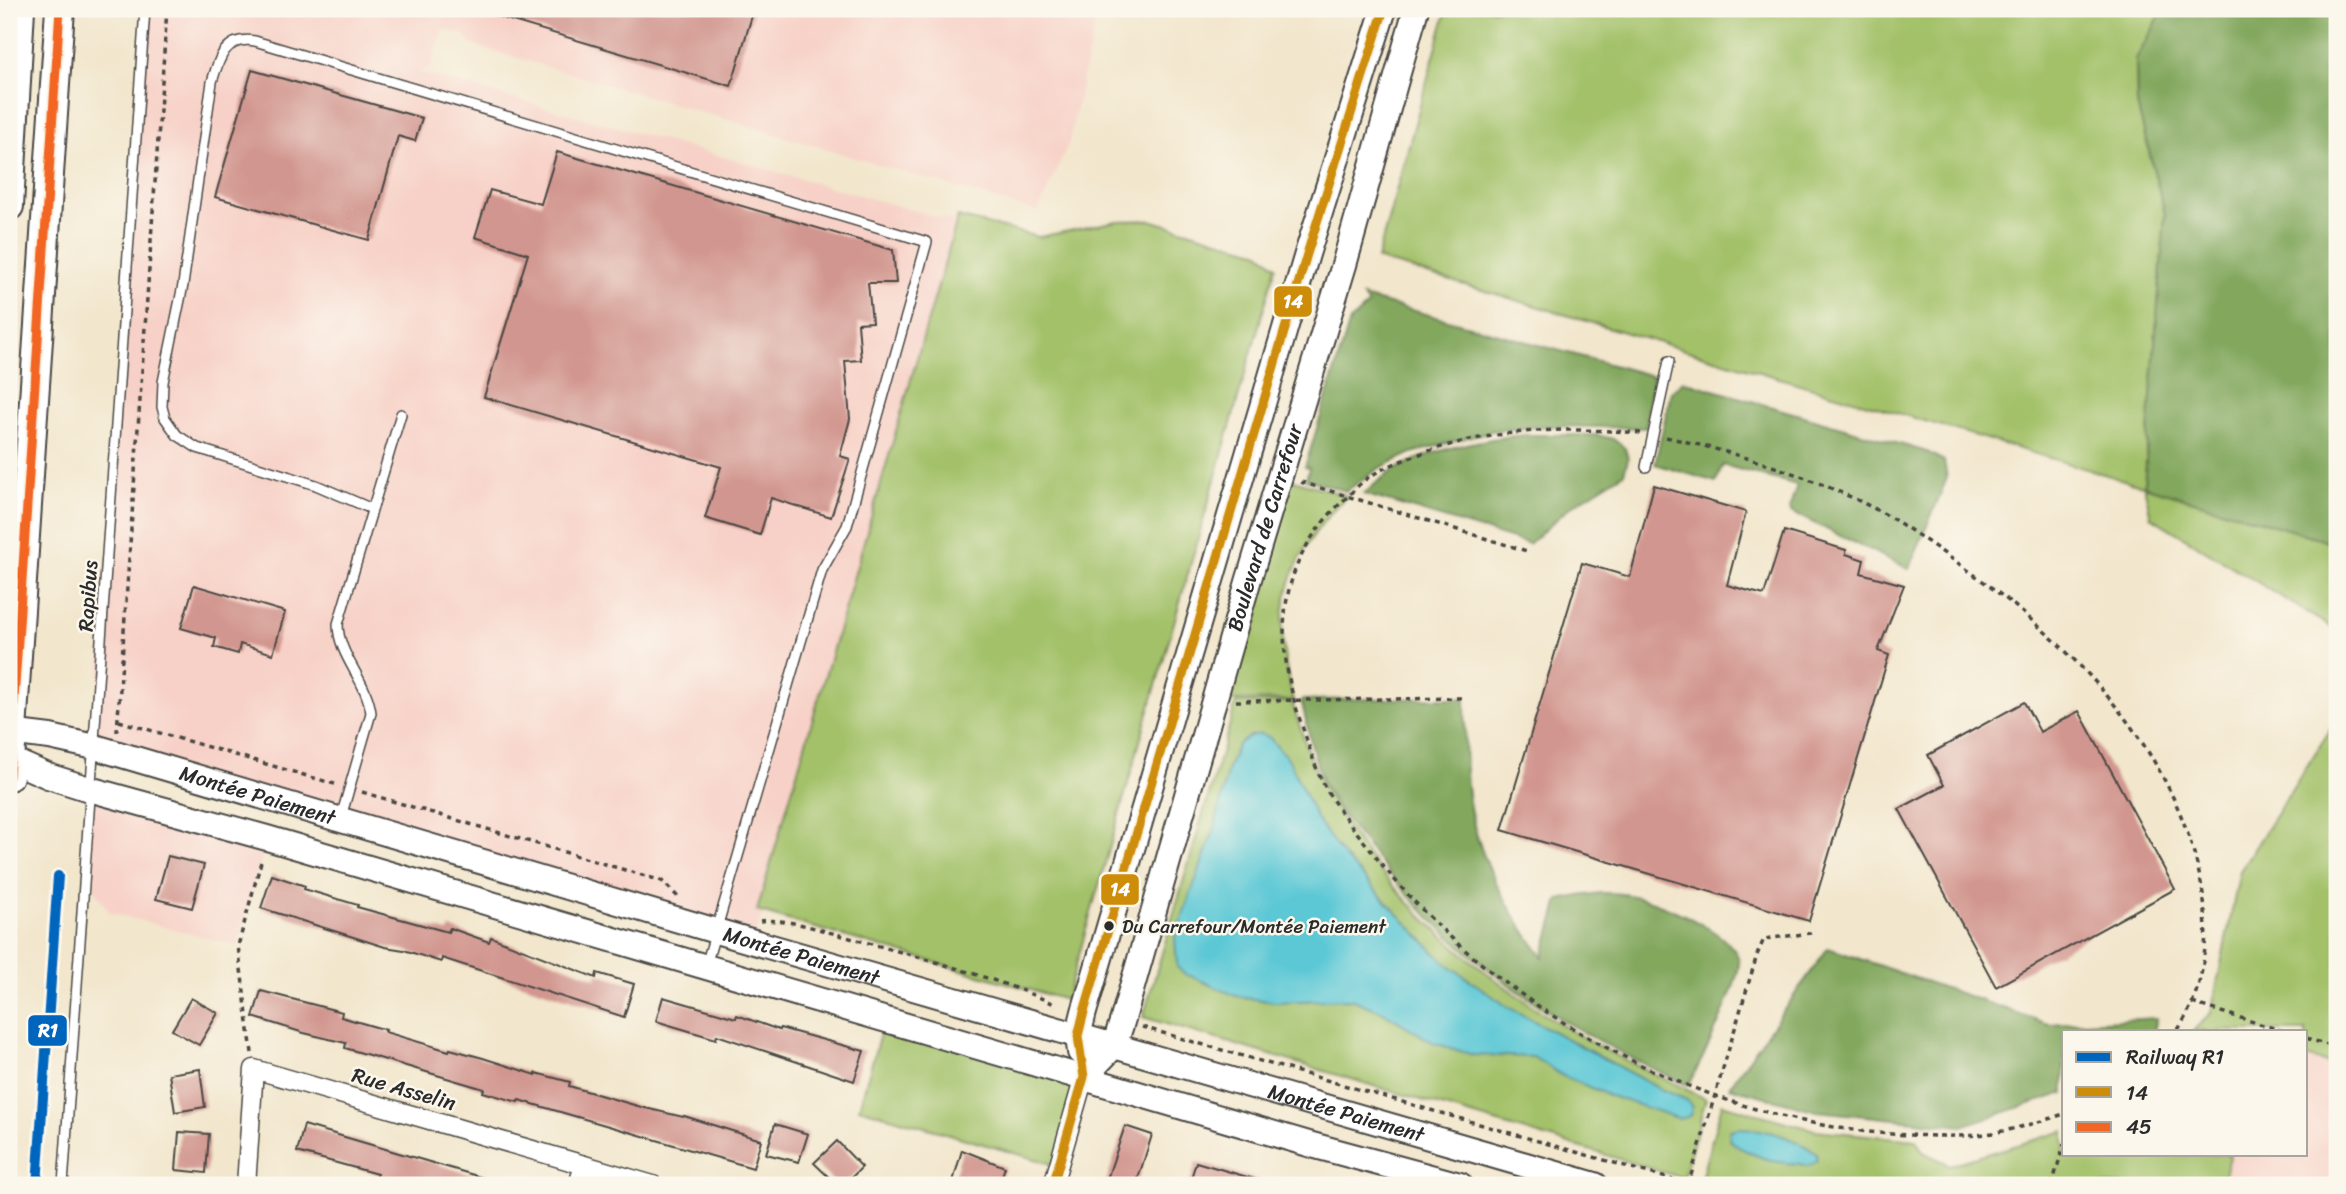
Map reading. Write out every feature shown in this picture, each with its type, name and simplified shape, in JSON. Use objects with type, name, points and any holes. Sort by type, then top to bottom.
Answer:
[{"type":"main road","points":[[9,206],[12,77],[20,9]]},
{"type":"main road","points":[[9,752],[60,9]]},
{"type":"main road","name":"Boulevard de Carrefour","points":[[1078,1036],[1301,274],[1384,9]]},
{"type":"main road","name":"Boulevard de Carrefour","points":[[1114,1046],[1344,265],[1416,9]]},
{"type":"main road","name":"Montée Paiement","points":[[9,752],[50,737],[105,742],[340,818],[716,931],[1595,1185]]},
{"type":"main road","name":"Montée Paiement","points":[[9,752],[48,776],[89,789],[267,838],[1312,1145],[1460,1185]]},
{"type":"main road","points":[[1078,1036],[1084,1077]]},
{"type":"main road","points":[[1084,1077],[1114,1046]]},
{"type":"street","name":"Rue Asselin","points":[[254,1069],[653,1185]]},
{"type":"street","points":[[246,1185],[254,1069]]},
{"type":"street","points":[[1053,1185],[1084,1077]]},
{"type":"street","points":[[578,1185],[584,1165]]},
{"type":"lane","points":[[9,15],[15,9]]},
{"type":"lane","name":"Rapibus","points":[[63,1185],[86,877],[89,789],[105,742],[145,9]]},
{"type":"lane","points":[[372,509],[316,485],[197,448],[177,435],[165,418],[162,407],[163,382],[183,285],[212,82],[223,52],[233,43],[255,41],[927,242],[846,526],[822,570],[706,966]]},
{"type":"lane","points":[[1646,467],[1669,361]]},
{"type":"lane","points":[[340,818],[371,713],[367,692],[338,637],[338,624],[401,414]]},
{"type":"path","points":[[105,742],[119,721],[167,9]]},
{"type":"path","points":[[2062,1115],[2032,1125],[1977,1135],[1850,1131],[1801,1122],[1715,1097],[1626,1056],[1540,1007],[1475,959],[1411,900],[1336,804],[1324,783],[1293,700],[1283,640],[1285,600],[1303,553],[1329,513],[1369,476],[1393,464],[1461,441],[1495,434],[1561,430],[1654,435],[1713,448],[1802,476],[1883,513],[2001,594],[2066,652],[2136,732],[2164,777],[2183,820],[2198,865],[2207,917],[2202,970],[2192,1003],[2178,1030]]},
{"type":"path","points":[[1280,476],[1530,552]]},
{"type":"path","points":[[1214,701],[1465,698]]},
{"type":"path","points":[[119,721],[662,881],[678,897]]},
{"type":"path","points":[[254,1069],[238,946],[267,838]]},
{"type":"path","points":[[754,921],[778,919],[866,943],[1009,986],[1063,1009]]},
{"type":"path","points":[[1137,1026],[1689,1185],[1764,939],[1811,933]]},
{"type":"path","points":[[2192,1003],[2280,1030]]},
{"type":"path","points":[[2308,1039],[2337,1048]]},
{"type":"path","points":[[2052,1185],[2062,1151]]},
{"type":"shaded area","points":[[145,9],[1098,9],[1069,142],[1038,212],[470,44],[464,35],[443,29],[430,68],[418,72],[963,224],[754,941],[95,747]]},
{"type":"shaded area","points":[[89,789],[267,838],[238,946],[109,912],[86,877]]},
{"type":"shaded area","points":[[2308,1058],[2337,1066],[2337,1185],[2221,1185],[2229,1156],[2308,1156]]},
{"type":"green space","points":[[1447,9],[2164,9],[2136,59],[2137,104],[2165,214],[2144,486],[1377,259]]},
{"type":"green space","points":[[2164,9],[2337,9],[2337,544],[2144,486],[2165,214],[2137,104],[2136,59]]},
{"type":"green space","points":[[958,217],[1039,237],[1117,221],[1150,220],[1260,252],[1276,266],[1066,1000],[757,911]]},
{"type":"green space","points":[[1363,297],[1653,376],[1646,428],[1549,426],[1491,431],[1412,453],[1381,467],[1346,491],[1306,479],[1309,468],[1305,467],[1350,321],[1368,305]]},
{"type":"green space","points":[[1683,381],[1927,452],[1944,461],[1947,478],[1909,569],[1791,512],[1797,485],[1723,465],[1716,482],[1655,464],[1671,392]]},
{"type":"green space","points":[[1526,435],[1597,435],[1613,439],[1625,448],[1628,459],[1624,473],[1570,507],[1529,544],[1364,494],[1382,478],[1416,459],[1453,447]]},
{"type":"green space","points":[[1280,476],[1347,496],[1323,522],[1303,552],[1289,584],[1283,619],[1283,639],[1293,700],[1214,701]]},
{"type":"green space","points":[[2144,486],[2337,544],[2337,631],[2151,517]]},
{"type":"green space","points":[[1465,698],[1467,788],[1477,836],[1500,891],[1543,957],[1559,900],[1607,893],[1626,894],[1654,902],[1683,915],[1714,932],[1736,952],[1739,962],[1733,987],[1710,1043],[1688,1085],[1641,1063],[1552,1013],[1471,955],[1433,921],[1398,884],[1331,798],[1316,762],[1301,700]]},
{"type":"green space","points":[[1292,702],[1315,770],[1350,830],[1408,902],[1442,935],[1514,993],[1553,1019],[1592,1043],[1706,1099],[1683,1178],[1143,1017],[1236,703]]},
{"type":"green space","points":[[2337,719],[2337,1066],[2308,1058],[2308,1030],[2194,1030],[2211,1013],[2240,871]]},
{"type":"green space","points":[[1828,948],[2049,1024],[2157,1018],[2154,1030],[2062,1030],[2062,1094],[1962,1126],[1817,1111],[1729,1087]]},
{"type":"green space","points":[[884,1020],[1084,1077],[1059,1166],[859,1108]]},
{"type":"green space","points":[[1722,1104],[1815,1130],[1916,1140],[1923,1152],[1950,1165],[2062,1132],[2062,1156],[2229,1156],[2221,1185],[1711,1185],[1700,1182]]},
{"type":"water","points":[[1260,734],[1269,737],[1289,760],[1317,820],[1344,857],[1443,961],[1508,1007],[1658,1088],[1687,1100],[1692,1107],[1690,1116],[1680,1119],[1608,1095],[1563,1076],[1533,1057],[1473,1055],[1434,1043],[1383,1012],[1351,999],[1275,1002],[1253,999],[1236,996],[1183,973],[1177,967],[1175,937],[1215,827],[1228,768],[1238,744],[1250,736]]},
{"type":"water","points":[[1739,1128],[1770,1132],[1790,1139],[1817,1154],[1817,1161],[1809,1166],[1772,1161],[1756,1155],[1729,1140],[1730,1130]]},
{"type":"building","points":[[487,9],[754,9],[731,86],[486,13]]},
{"type":"building","points":[[252,70],[422,118],[415,141],[398,136],[369,240],[215,197]]},
{"type":"building","points":[[557,152],[893,250],[896,283],[868,283],[872,322],[858,323],[861,360],[845,361],[850,419],[840,456],[850,459],[831,517],[771,498],[760,535],[705,518],[721,467],[484,397],[528,254],[475,237],[490,190],[541,204]]},
{"type":"building","points":[[1654,485],[1746,512],[1727,585],[1764,595],[1784,531],[1846,550],[1846,554],[1864,560],[1861,573],[1904,585],[1878,651],[1889,655],[1809,921],[1502,830],[1582,563],[1630,577]]},
{"type":"building","points":[[194,585],[285,612],[273,654],[240,644],[238,654],[214,647],[216,638],[181,628]]},
{"type":"building","points":[[2024,702],[2040,732],[2079,711],[2175,889],[1996,987],[1899,809],[1944,785],[1928,755]]},
{"type":"building","points":[[168,856],[204,865],[192,908],[156,899]]},
{"type":"building","points":[[272,875],[305,886],[304,889],[358,905],[357,907],[448,932],[450,928],[489,942],[491,937],[596,978],[597,973],[634,984],[624,1017],[442,958],[441,962],[385,947],[261,908]]},
{"type":"building","points":[[261,991],[342,1012],[341,1017],[386,1030],[385,1032],[536,1075],[570,1082],[569,1086],[641,1107],[684,1116],[761,1140],[753,1168],[483,1092],[484,1089],[345,1048],[346,1043],[253,1017]]},
{"type":"building","points":[[663,997],[864,1051],[854,1081],[717,1035],[716,1039],[656,1021]]},
{"type":"building","points":[[191,998],[218,1013],[199,1045],[172,1030]]},
{"type":"building","points":[[200,1069],[205,1107],[175,1112],[169,1074]]},
{"type":"building","points":[[775,1124],[808,1134],[799,1162],[766,1154]]},
{"type":"building","points":[[304,1125],[494,1181],[493,1185],[408,1185],[297,1152]]},
{"type":"building","points":[[1125,1126],[1152,1135],[1136,1185],[1105,1185]]},
{"type":"building","points":[[179,1132],[209,1134],[206,1173],[176,1170]]},
{"type":"building","points":[[837,1141],[862,1167],[844,1185],[837,1185],[814,1163]]},
{"type":"building","points":[[962,1150],[1005,1167],[999,1185],[952,1185]]},
{"type":"building","points":[[1196,1162],[1261,1181],[1260,1185],[1189,1185]]},
{"type":"rail line","name":"R1","points":[[37,1185],[58,876]]},
{"type":"transit line","name":"45","points":[[9,776],[60,9]]},
{"type":"transit line","name":"14","points":[[1053,1185],[1084,1077],[1078,1036],[1084,1012],[1307,254],[1384,9]]},
{"type":"place","name":"Du Carrefour/Montée Paiement","points":[[1109,926]]}]
